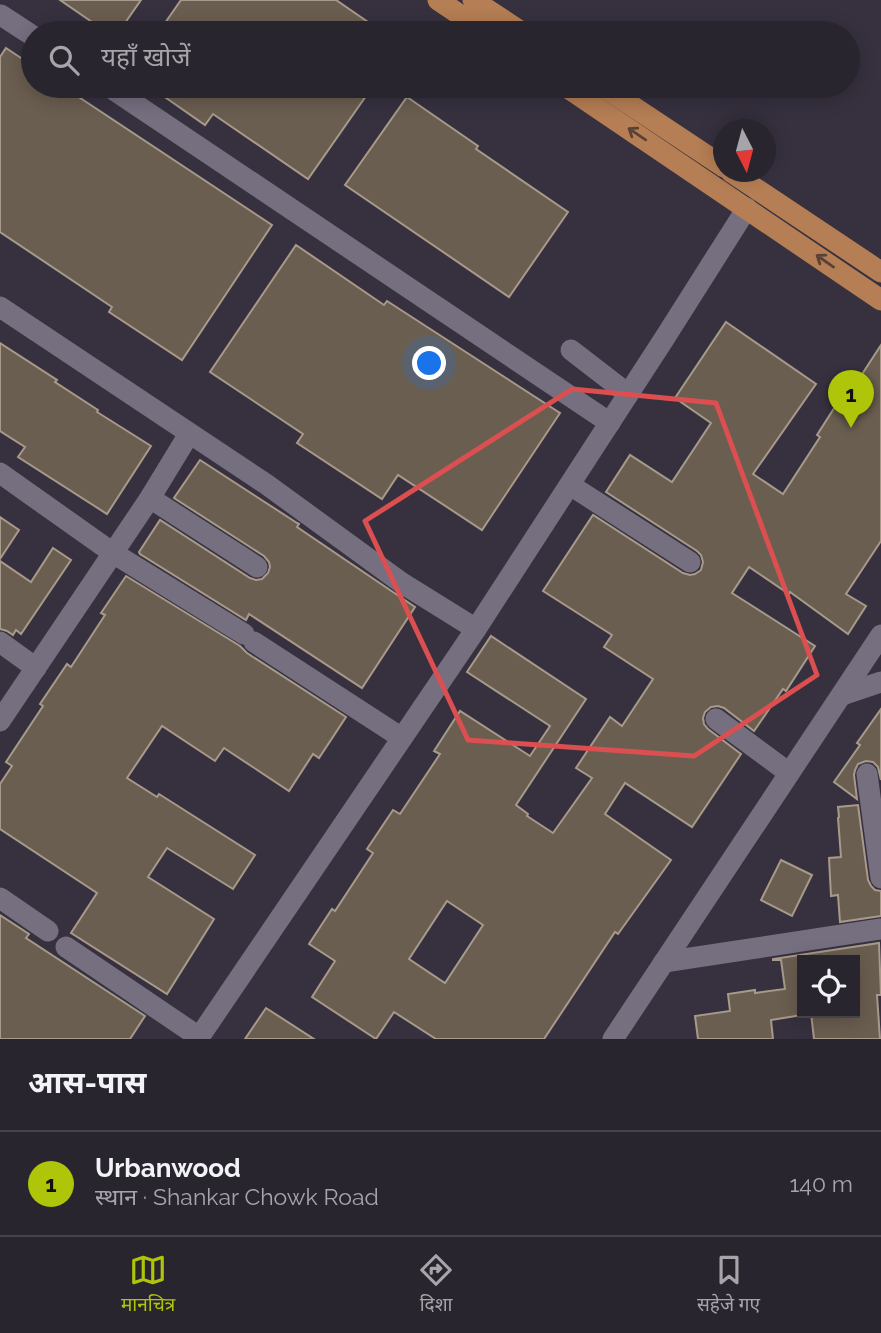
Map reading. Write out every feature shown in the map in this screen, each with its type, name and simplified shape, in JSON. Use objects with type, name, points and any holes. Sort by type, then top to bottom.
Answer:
[{"type":"main road","points":[[438,0],[469,21]]},
{"type":"main road","points":[[473,0],[505,21]]},
{"type":"main road","points":[[583,98],[881,300]]},
{"type":"main road","points":[[620,98],[713,160]]},
{"type":"main road","points":[[746,182],[881,272]]},
{"type":"street","points":[[1,15],[21,28]]},
{"type":"street","points":[[126,98],[610,423]]},
{"type":"street","points":[[66,947],[199,1038],[477,629],[747,208]]},
{"type":"street","points":[[0,307],[266,484],[402,583],[477,629]]},
{"type":"street","points":[[571,350],[628,394]]},
{"type":"street","points":[[0,721],[150,498],[189,434]]},
{"type":"street","points":[[0,472],[113,553],[402,738]]},
{"type":"street","points":[[570,485],[690,562]]},
{"type":"street","points":[[150,498],[257,567]]},
{"type":"street","points":[[613,1039],[881,635]]},
{"type":"street","points":[[0,642],[36,668]]},
{"type":"street","points":[[842,695],[881,682]]},
{"type":"street","points":[[716,719],[789,773]]},
{"type":"street","points":[[867,774],[881,878]]},
{"type":"street","points":[[0,898],[48,931]]},
{"type":"street","points":[[664,962],[881,929]]},
{"type":"highlighted area","points":[[572,389],[716,403],[817,675],[694,756],[468,740],[365,521]]},
{"type":"building","points":[[60,0],[141,0],[126,21],[91,21]]},
{"type":"building","points":[[181,0],[336,0],[367,21],[166,21]]},
{"type":"building","points":[[6,48],[21,58],[21,98],[80,98],[272,225],[182,360],[109,312],[112,307],[0,232],[0,57]]},
{"type":"building","points":[[166,98],[365,98],[308,179],[213,114],[205,125]]},
{"type":"building","points":[[408,98],[478,146],[476,149],[568,212],[509,297],[345,185]]},
{"type":"building","points":[[296,245],[384,305],[387,301],[560,413],[482,530],[398,475],[382,499],[297,443],[303,434],[210,372]]},
{"type":"building","points":[[726,322],[816,384],[753,474],[783,494],[820,437],[817,435],[849,385],[853,388],[881,345],[881,541],[846,594],[866,606],[848,634],[790,592],[789,594],[749,567],[732,593],[815,646],[786,691],[783,689],[754,731],[724,708],[711,707],[705,712],[704,724],[708,729],[741,754],[692,827],[625,783],[605,814],[671,860],[618,934],[615,932],[544,1039],[436,1039],[394,1012],[376,1039],[312,997],[335,961],[309,944],[332,909],[335,911],[373,853],[367,849],[393,810],[400,814],[440,754],[434,751],[460,711],[530,756],[550,726],[467,672],[491,636],[586,699],[516,805],[528,814],[527,816],[553,833],[592,778],[576,768],[610,717],[622,726],[653,679],[604,647],[612,635],[543,591],[593,515],[683,573],[690,575],[701,570],[703,562],[697,551],[606,492],[630,455],[672,482],[711,423],[675,398]],"holes":[[[447,901],[483,925],[445,983],[409,959]]]},
{"type":"building","points":[[0,343],[57,380],[55,382],[98,410],[97,412],[151,446],[107,514],[18,457],[25,447],[0,431]]},
{"type":"building","points":[[200,460],[299,524],[297,527],[415,607],[362,688],[249,614],[246,620],[140,554],[160,520],[250,578],[262,579],[268,573],[269,562],[264,556],[174,498]]},
{"type":"building","points":[[0,517],[19,530],[0,559]]},
{"type":"building","points":[[53,548],[71,560],[21,634],[16,630],[13,635],[0,629],[0,561],[31,582]]},
{"type":"building","points":[[126,576],[240,646],[346,717],[319,758],[313,754],[289,791],[224,748],[215,761],[162,726],[127,778],[157,797],[159,794],[255,855],[233,889],[167,848],[148,877],[214,919],[167,994],[71,933],[97,893],[0,829],[0,784],[12,766],[6,762],[43,706],[40,704],[67,664],[71,667],[105,615],[101,613]]},
{"type":"building","points":[[881,709],[881,780],[878,767],[873,762],[858,764],[854,775],[857,799],[834,782]]},
{"type":"building","points":[[858,805],[868,880],[875,890],[881,891],[881,916],[840,922],[838,895],[831,896],[829,858],[841,857],[838,807]]},
{"type":"building","points":[[781,860],[812,875],[792,916],[761,900]]},
{"type":"building","points":[[0,915],[29,934],[26,938],[145,1016],[130,1039],[0,1039]]},
{"type":"building","points":[[879,943],[881,995],[877,995],[880,1039],[814,1039],[812,1018],[860,1018],[860,955],[800,955]]},
{"type":"building","points":[[797,955],[797,1016],[771,1020],[773,1039],[698,1039],[695,1016],[730,1011],[728,994],[785,989],[781,960],[773,959]]},
{"type":"building","points":[[266,1008],[314,1039],[245,1039]]},
{"type":"place","name":"Urbanwood","points":[[851,428]]}]
